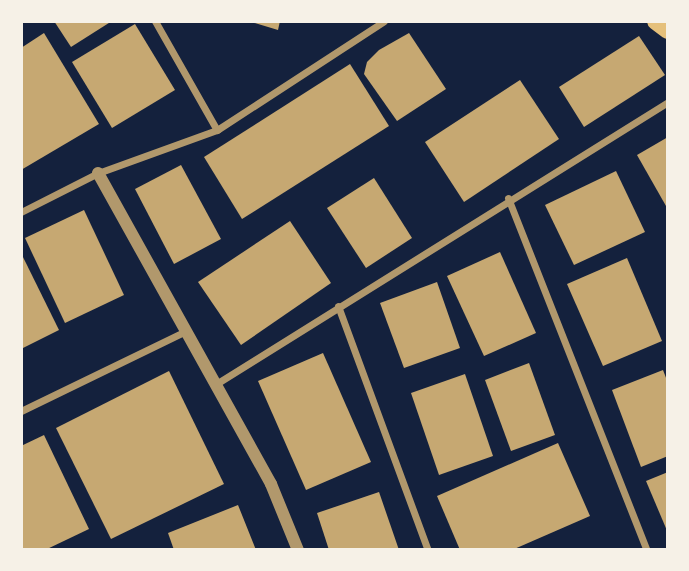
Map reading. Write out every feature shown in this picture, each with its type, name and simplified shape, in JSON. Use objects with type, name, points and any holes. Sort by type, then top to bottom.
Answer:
[{"type":"main road","points":[[656,21],[668,30]]},
{"type":"street","points":[[155,21],[217,130]]},
{"type":"street","points":[[21,212],[99,173],[217,130],[384,21]]},
{"type":"street","points":[[216,384],[508,198],[668,102]]},
{"type":"street","points":[[99,173],[271,484],[298,550]]},
{"type":"street","points":[[508,198],[647,550]]},
{"type":"street","points":[[338,306],[428,550]]},
{"type":"street","points":[[21,411],[186,331]]},
{"type":"building","points":[[54,21],[112,21],[71,47]]},
{"type":"building","points":[[248,21],[280,21],[278,30]]},
{"type":"building","points":[[135,24],[175,90],[112,128],[72,62]]},
{"type":"building","points":[[44,33],[99,124],[21,170],[21,48]]},
{"type":"building","points":[[409,33],[446,89],[397,121],[364,74],[367,62],[379,50]]},
{"type":"building","points":[[639,36],[665,75],[584,127],[559,87]]},
{"type":"building","points":[[350,64],[389,126],[242,219],[204,157]]},
{"type":"building","points":[[520,80],[559,139],[464,202],[425,142]]},
{"type":"building","points":[[668,137],[668,204],[666,206],[637,155]]},
{"type":"building","points":[[181,165],[221,239],[174,264],[135,189]]},
{"type":"building","points":[[616,171],[645,232],[574,265],[545,205]]},
{"type":"building","points":[[374,178],[412,238],[366,268],[327,208]]},
{"type":"building","points":[[84,210],[124,295],[65,323],[25,238]]},
{"type":"building","points":[[290,221],[331,283],[241,345],[198,282]]},
{"type":"building","points":[[500,252],[536,333],[484,356],[447,276]]},
{"type":"building","points":[[21,253],[59,330],[21,349]]},
{"type":"building","points":[[627,258],[662,341],[603,366],[567,284]]},
{"type":"building","points":[[437,282],[460,348],[404,368],[380,303]]},
{"type":"building","points":[[323,353],[371,462],[306,490],[258,381]]},
{"type":"building","points":[[529,363],[555,435],[511,451],[485,380]]},
{"type":"building","points":[[663,370],[668,383],[668,456],[641,467],[612,390]]},
{"type":"building","points":[[169,371],[224,484],[111,539],[56,428]]},
{"type":"building","points":[[465,374],[493,456],[439,475],[411,393]]},
{"type":"building","points":[[44,435],[89,529],[45,550],[21,550],[21,446]]},
{"type":"building","points":[[558,443],[590,516],[512,550],[460,550],[437,496]]},
{"type":"building","points":[[668,472],[668,533],[646,481]]},
{"type":"building","points":[[379,492],[399,550],[329,550],[317,513]]},
{"type":"building","points":[[238,505],[256,550],[174,550],[168,533]]}]
